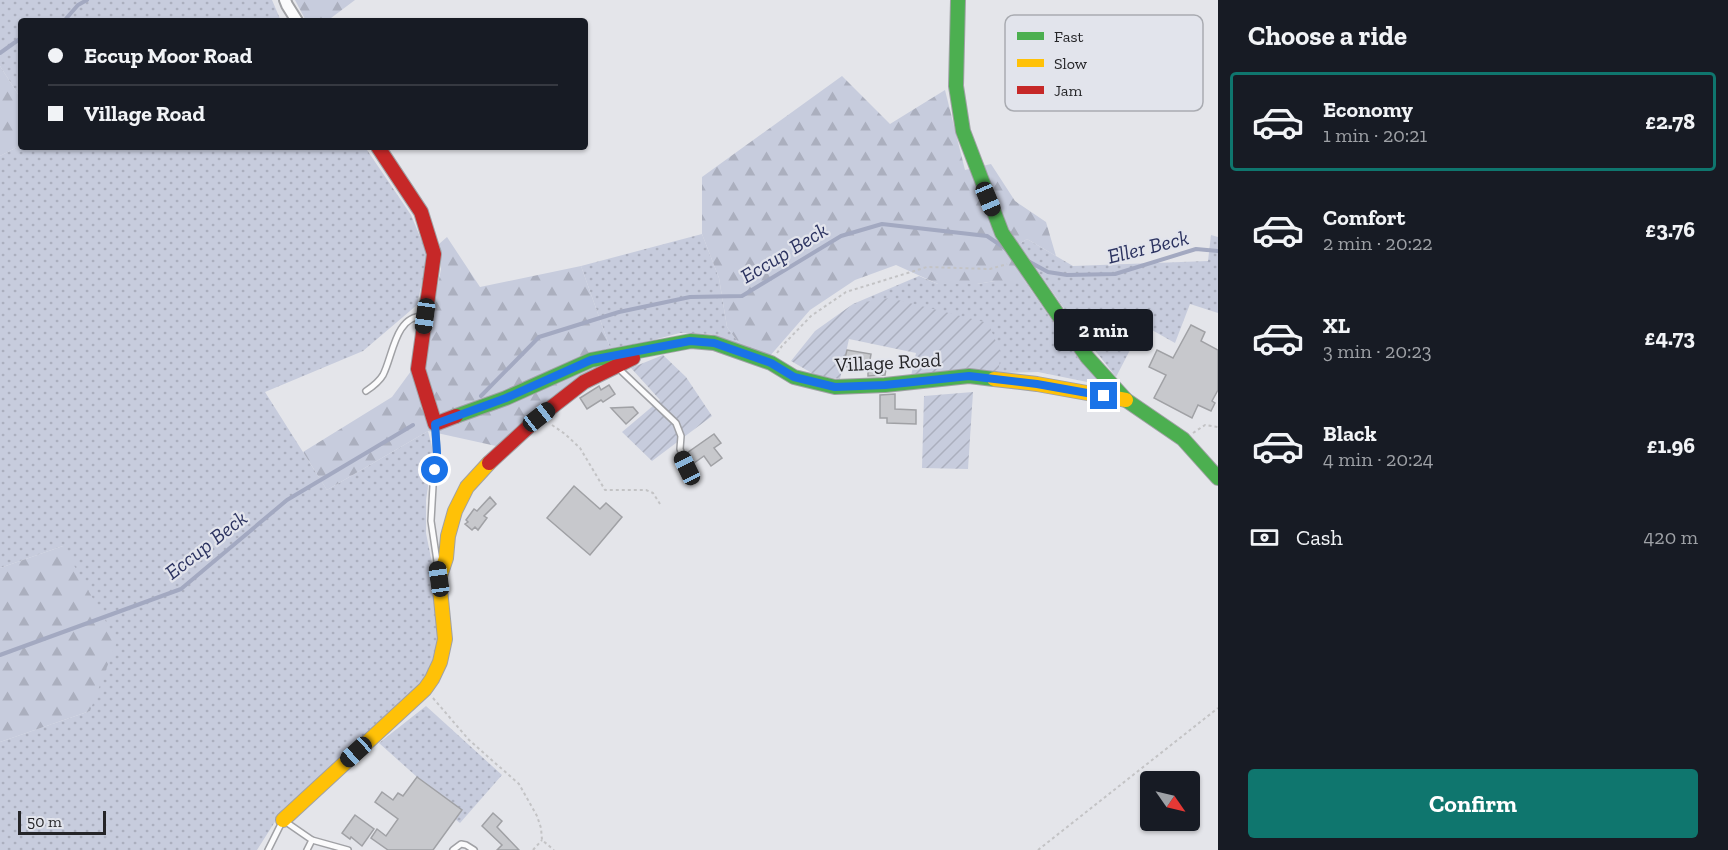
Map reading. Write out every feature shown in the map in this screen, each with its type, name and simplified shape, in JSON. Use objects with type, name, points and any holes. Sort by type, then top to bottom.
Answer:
[{"type":"street","points":[[285,0],[295,18]]},
{"type":"street","points":[[958,0],[956,86],[963,131],[1002,233],[1087,357],[1126,400],[1183,439],[1218,478]]},
{"type":"street","points":[[380,150],[420,213],[434,254],[418,369],[435,424],[506,398],[591,360],[659,346]]},
{"type":"street","name":"Village Road","points":[[659,346],[690,341],[714,343],[771,363],[794,377],[835,387],[885,385],[969,376],[1037,384],[1126,400]]},
{"type":"street","points":[[283,820],[425,689],[432,679],[440,662],[445,639],[439,579],[446,558],[454,511],[467,487],[482,469],[539,417],[584,382],[659,346]]},
{"type":"lane","points":[[366,391],[373,387],[383,375],[395,342],[407,322],[416,316],[425,316]]},
{"type":"lane","points":[[616,365],[676,423],[681,436],[680,450],[687,468]]},
{"type":"lane","points":[[435,424],[437,454],[431,521],[439,579]]},
{"type":"lane","points":[[268,850],[283,820],[312,840],[348,850]]},
{"type":"lane","points":[[307,850],[312,840]]},
{"type":"lane","points":[[453,850],[461,844],[474,850]]},
{"type":"path","points":[[771,363],[782,346],[811,315],[846,292],[927,267],[990,269],[1017,254]]},
{"type":"path","points":[[539,417],[565,434],[580,448],[605,490],[646,490],[654,493],[660,504]]},
{"type":"path","points":[[1183,439],[1205,425],[1218,427]]},
{"type":"path","points":[[425,689],[469,740],[519,784],[537,816],[542,840],[554,850]]},
{"type":"path","points":[[1038,850],[1218,708]]},
{"type":"path","points":[[533,850],[542,840]]},
{"type":"green space","points":[[0,0],[272,0],[280,18],[18,18],[18,94],[0,66]]},
{"type":"green space","points":[[295,0],[355,0],[331,18],[304,18]]},
{"type":"green space","points":[[0,66],[18,94],[18,147],[0,156]]},
{"type":"green space","points":[[842,76],[890,124],[945,90],[965,170],[991,164],[1015,201],[1046,222],[1056,256],[1027,239],[1010,252],[1025,281],[995,281],[977,284],[938,284],[896,265],[855,280],[810,310],[769,357],[743,349],[727,327],[719,278],[702,234],[702,177]]},
{"type":"green space","points":[[18,147],[18,150],[367,150],[411,215],[428,256],[417,305],[363,351],[265,392],[327,490],[428,431],[433,451],[426,500],[426,533],[436,583],[440,639],[434,662],[417,688],[283,809],[257,850],[0,850],[0,742],[90,711],[63,546],[0,568],[0,156]]},
{"type":"green space","points":[[702,234],[719,278],[727,327],[743,349],[711,334],[680,333],[657,339],[614,359],[581,266]]},
{"type":"green space","points":[[1211,235],[1218,237],[1218,313],[1190,304],[1175,343],[1143,325],[1116,377],[1079,330],[1019,244],[1027,239],[1073,266],[1208,261]]},
{"type":"green space","points":[[447,237],[480,287],[581,266],[614,359],[541,407],[496,446],[428,431],[327,490],[303,452],[392,397],[425,352],[441,269],[439,244]]},
{"type":"green space","points":[[919,276],[938,284],[1025,281],[1080,361],[1107,386],[1038,372],[998,373],[853,304]]},
{"type":"green space","points":[[890,298],[988,323],[1001,353],[998,373],[911,376],[916,353],[849,339],[840,379],[817,376],[791,361],[815,331],[853,304]]},
{"type":"green space","points":[[663,355],[686,377],[712,416],[652,461],[622,432],[660,400],[631,368]]},
{"type":"green space","points":[[973,392],[968,469],[922,468],[924,396]]},
{"type":"green space","points":[[63,546],[117,641],[90,711],[0,742],[0,568]]},
{"type":"green space","points":[[426,706],[502,775],[460,823],[455,819],[462,810],[417,777],[379,743]]},
{"type":"building","points":[[1191,325],[1205,332],[1201,341],[1218,350],[1218,390],[1212,401],[1215,403],[1211,411],[1198,405],[1192,418],[1154,398],[1166,375],[1149,367],[1157,350],[1173,358]]},
{"type":"building","points":[[847,350],[871,354],[868,371],[843,366]]},
{"type":"building","points":[[868,368],[886,369],[885,375],[868,376]]},
{"type":"building","points":[[609,385],[615,394],[587,409],[580,398],[599,386],[601,390]]},
{"type":"building","points":[[895,394],[895,409],[916,410],[916,424],[887,423],[887,418],[880,418],[880,395]]},
{"type":"building","points":[[633,407],[638,413],[626,424],[611,408]]},
{"type":"building","points":[[714,434],[721,443],[714,448],[722,458],[711,466],[704,456],[694,463],[687,453]]},
{"type":"building","points":[[574,486],[600,509],[606,503],[622,517],[590,555],[547,518]]},
{"type":"building","points":[[490,497],[496,504],[484,516],[487,518],[478,530],[475,527],[472,530],[465,524],[468,522],[466,520],[474,509],[477,511]]},
{"type":"building","points":[[417,777],[462,810],[433,850],[388,850],[371,838],[377,829],[386,836],[398,819],[375,802],[382,792],[393,800],[398,793],[403,796]]},
{"type":"building","points":[[493,813],[502,821],[497,827],[519,850],[497,850],[502,845],[482,826]]},
{"type":"building","points":[[355,815],[374,829],[362,846],[342,833]]},
{"type":"waterway","points":[[67,18],[78,5],[87,0]]},
{"type":"waterway","points":[[0,53],[18,40]]},
{"type":"waterway","name":"Eccup Beck","points":[[481,396],[539,337],[619,312],[690,297],[742,296],[841,236],[882,224],[987,236],[1006,249]]},
{"type":"waterway","name":"Eller Beck","points":[[1028,261],[1048,272],[1067,275],[1115,274],[1196,249],[1218,251]]},
{"type":"waterway","name":"Eccup Beck","points":[[0,655],[181,589],[287,500],[413,425]]},
{"type":"traffic: fast","points":[[958,0],[956,86],[963,131],[1002,233],[1087,357],[1126,400],[1183,439],[1218,478]]},
{"type":"traffic: fast","points":[[456,416],[506,398],[591,360],[691,341],[714,343],[771,363],[794,377],[835,387],[885,385],[969,376],[994,379]]},
{"type":"traffic: slow","points":[[994,379],[1037,384],[1126,400]]},
{"type":"traffic: slow","points":[[283,820],[425,689],[432,679],[440,662],[445,639],[439,579],[446,558],[448,536],[455,511],[467,487],[489,463]]},
{"type":"traffic: jam","points":[[380,150],[421,212],[434,254],[418,369],[435,424],[456,416]]},
{"type":"traffic: jam","points":[[489,463],[539,417],[584,382],[633,358]]},
{"type":"route","points":[[435,470],[437,454],[435,424],[506,398],[591,360],[690,341],[714,343],[771,363],[794,377],[835,387],[885,385],[969,376],[1037,384],[1104,396]]}]
